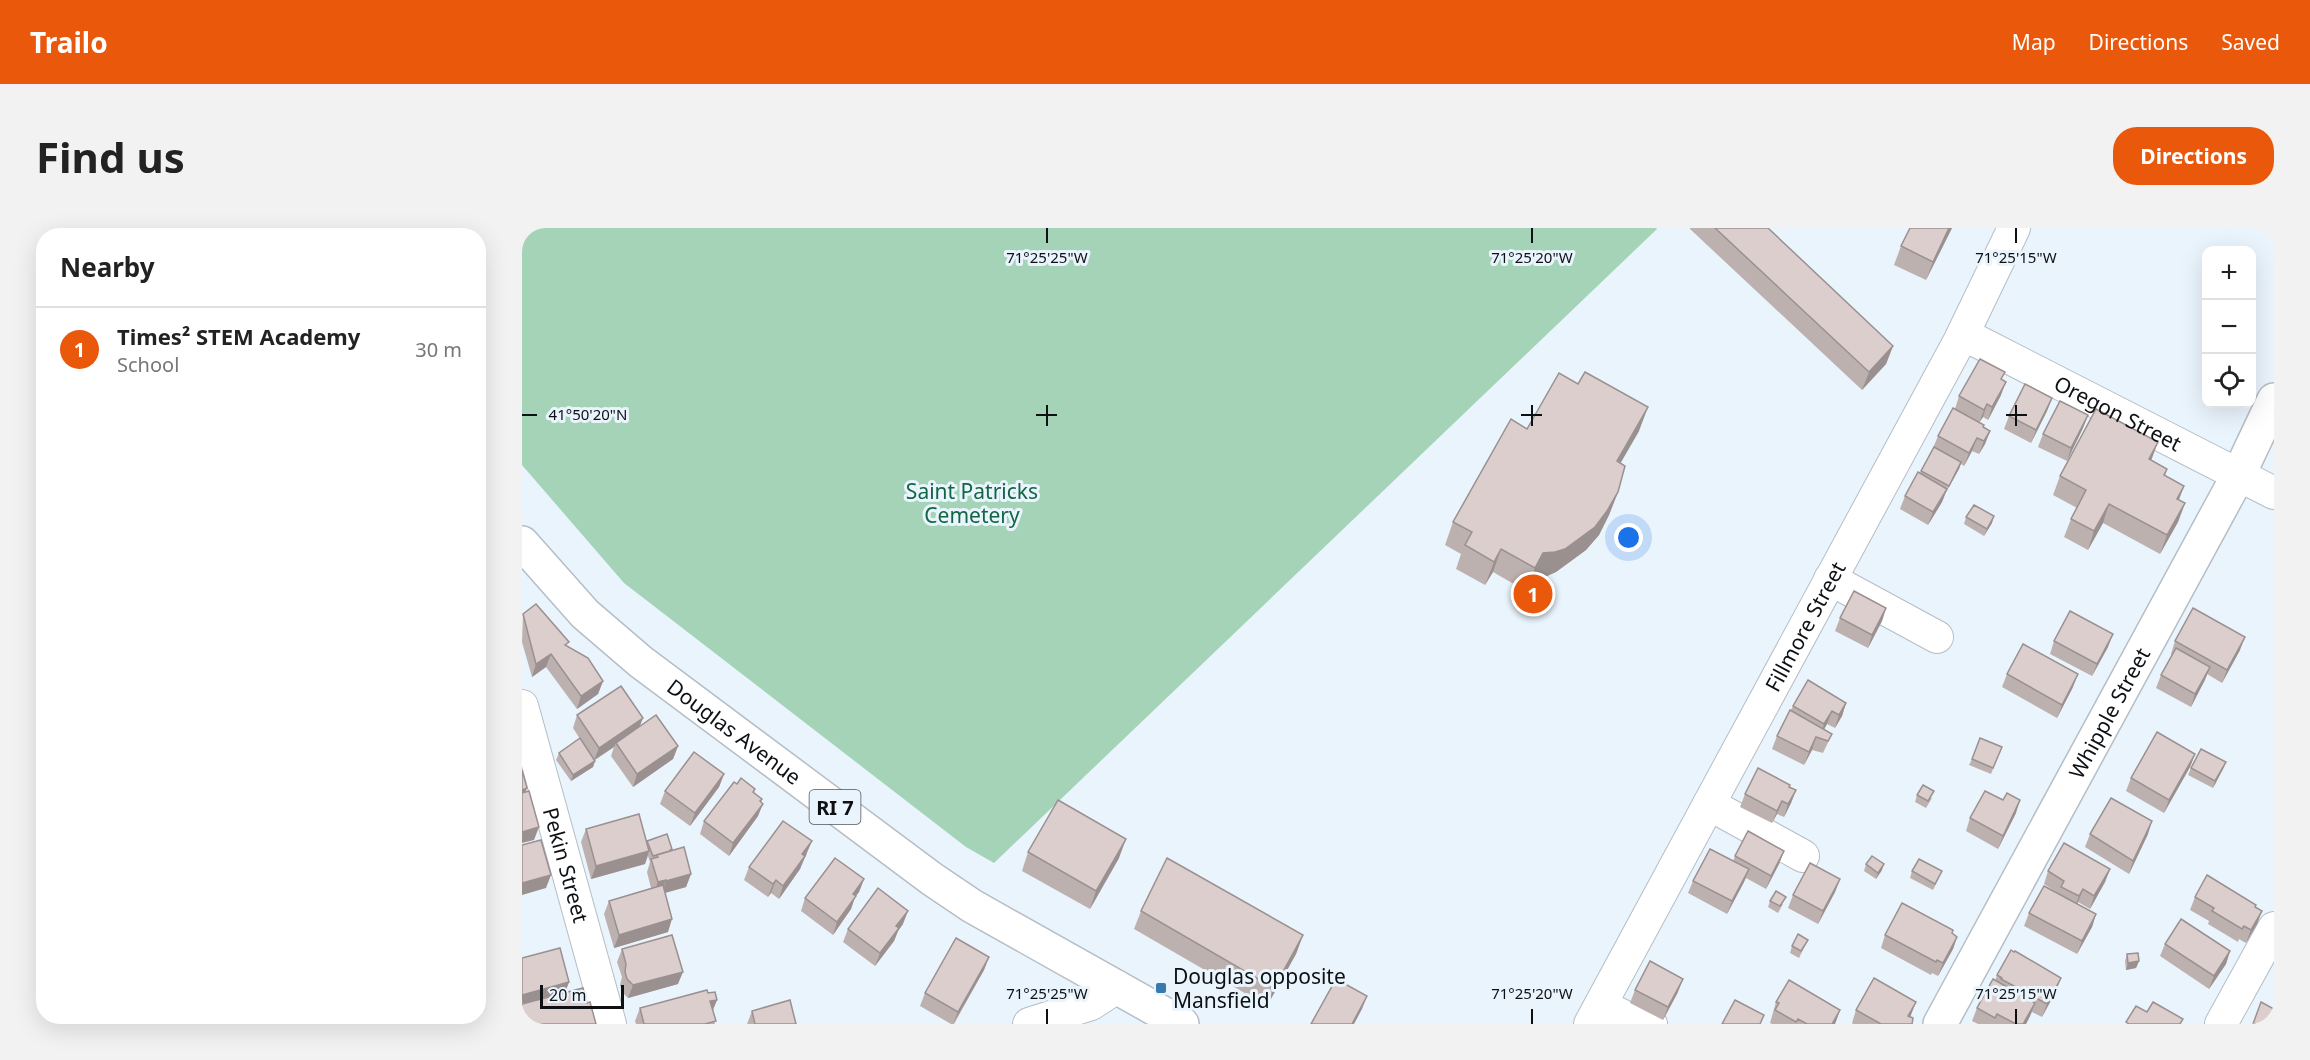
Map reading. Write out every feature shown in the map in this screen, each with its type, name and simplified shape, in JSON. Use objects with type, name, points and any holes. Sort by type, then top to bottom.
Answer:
[{"type":"main road","name":"Whipple Street","points":[[1940,1024],[2239,474],[2274,400]]},
{"type":"main road","name":"Douglas Avenue","points":[[522,543],[534,573],[641,662],[932,879],[972,906],[1182,1024]]},
{"type":"street","name":"Fillmore Street","points":[[1595,1014],[1963,334],[2014,228]]},
{"type":"street","name":"Oregon Street","points":[[1963,334],[2274,493]]},
{"type":"street","points":[[1830,579],[1937,637]]},
{"type":"street","name":"Pekin Street","points":[[522,706],[610,1024]]},
{"type":"street","points":[[1709,804],[1803,856]]},
{"type":"street","points":[[2221,1024],[2274,928]]},
{"type":"street","points":[[1029,1024],[1091,1004],[1118,987]]},
{"type":"street","points":[[1595,1014],[1625,1017],[1651,1024]]},
{"type":"green space","name":"Saint Patricks Cemetery","points":[[522,228],[1657,229],[994,863],[966,847],[624,583],[522,465]]},
{"type":"building","points":[[1715,228],[1768,228],[1893,346],[1869,372]]},
{"type":"building","points":[[1910,228],[1949,228],[1933,262],[1901,246]]},
{"type":"building","points":[[1980,359],[2005,372],[2001,379],[2006,382],[1992,407],[1987,404],[1984,410],[1959,396]]},
{"type":"building","points":[[1585,372],[1648,407],[1617,461],[1625,466],[1618,492],[1595,527],[1565,549],[1543,553],[1535,568],[1501,549],[1494,562],[1465,545],[1472,532],[1453,522],[1511,419],[1527,429],[1559,373],[1578,384]]},
{"type":"building","points":[[2025,384],[2052,398],[2036,430],[2009,416]]},
{"type":"building","points":[[2060,401],[2088,415],[2071,448],[2043,434]]},
{"type":"building","points":[[1953,408],[1984,425],[1983,427],[1990,431],[1984,441],[1977,438],[1969,453],[1938,436]]},
{"type":"building","points":[[2096,409],[2158,442],[2149,459],[2167,469],[2164,475],[2184,486],[2177,499],[2185,503],[2167,535],[2109,504],[2094,531],[2071,519],[2086,490],[2060,476]]},
{"type":"building","points":[[1934,447],[1961,462],[1949,486],[1921,471]]},
{"type":"building","points":[[1918,472],[1947,489],[1933,512],[1905,496]]},
{"type":"building","points":[[1974,505],[1994,516],[1987,529],[1966,517]]},
{"type":"building","points":[[1854,591],[1886,608],[1872,635],[1840,618]]},
{"type":"building","points":[[536,604],[569,642],[565,645],[588,658],[603,681],[581,696],[551,654],[536,664],[523,614]]},
{"type":"building","points":[[2193,608],[2245,637],[2227,670],[2175,641]]},
{"type":"building","points":[[2070,611],[2113,634],[2097,664],[2054,641]]},
{"type":"building","points":[[2023,644],[2078,674],[2062,705],[2007,674]]},
{"type":"building","points":[[2176,648],[2210,667],[2195,694],[2161,675]]},
{"type":"building","points":[[1808,680],[1846,703],[1839,715],[1832,711],[1824,724],[1793,706]]},
{"type":"building","points":[[621,686],[643,718],[599,748],[577,715]]},
{"type":"building","points":[[1790,710],[1832,734],[1828,741],[1816,737],[1809,752],[1777,736]]},
{"type":"building","points":[[656,715],[678,746],[637,774],[616,743]]},
{"type":"building","points":[[2157,732],[2195,754],[2169,800],[2131,778]]},
{"type":"building","points":[[580,738],[595,761],[573,775],[559,753]]},
{"type":"building","points":[[1980,738],[2002,747],[1993,768],[1972,759]]},
{"type":"building","points":[[2201,749],[2226,762],[2215,781],[2191,768]]},
{"type":"building","points":[[694,752],[724,774],[695,813],[665,791]]},
{"type":"building","points":[[1758,768],[1796,790],[1788,804],[1782,801],[1777,811],[1745,794]]},
{"type":"building","points":[[522,770],[527,788],[522,790]]},
{"type":"building","points":[[741,778],[755,789],[753,792],[762,799],[760,801],[763,804],[733,843],[704,821],[734,782],[737,784]]},
{"type":"building","points":[[1923,785],[1934,791],[1928,801],[1917,795]]},
{"type":"building","points":[[529,791],[539,827],[522,832],[522,793]]},
{"type":"building","points":[[1985,791],[2003,800],[2007,793],[2020,800],[2003,836],[1970,818]]},
{"type":"building","points":[[2111,798],[2152,821],[2133,861],[2090,834]]},
{"type":"building","points":[[1058,800],[1126,839],[1096,891],[1028,852]]},
{"type":"building","points":[[639,814],[649,851],[596,866],[586,829]]},
{"type":"building","points":[[783,821],[812,841],[802,854],[805,856],[783,886],[776,880],[773,884],[749,867]]},
{"type":"building","points":[[1748,831],[1784,851],[1771,876],[1735,856]]},
{"type":"building","points":[[667,834],[672,849],[653,856],[647,841]]},
{"type":"building","points":[[541,840],[551,875],[522,883],[522,845]]},
{"type":"building","points":[[2064,843],[2110,869],[2094,896],[2083,889],[2079,896],[2061,887],[2064,881],[2048,871]]},
{"type":"building","points":[[684,847],[691,874],[658,882],[651,859]]},
{"type":"building","points":[[1710,849],[1749,869],[1732,901],[1693,881]]},
{"type":"building","points":[[1872,856],[1884,864],[1878,873],[1866,864]]},
{"type":"building","points":[[835,858],[864,879],[853,894],[856,896],[837,922],[805,898]]},
{"type":"building","points":[[1167,858],[1303,935],[1274,988],[1141,911]]},
{"type":"building","points":[[1919,859],[1942,871],[1935,884],[1912,871]]},
{"type":"building","points":[[1810,863],[1840,879],[1823,911],[1793,895]]},
{"type":"building","points":[[2207,875],[2262,911],[2251,930],[2244,926],[2242,929],[2212,911],[2214,908],[2195,897]]},
{"type":"building","points":[[663,885],[672,919],[619,935],[609,901]]},
{"type":"building","points":[[2044,886],[2096,914],[2082,941],[2029,913]]},
{"type":"building","points":[[878,888],[908,911],[896,926],[899,928],[880,953],[848,929]]},
{"type":"building","points":[[1776,891],[1786,897],[1780,906],[1770,901]]},
{"type":"building","points":[[1902,903],[1953,930],[1952,933],[1957,937],[1943,963],[1937,960],[1936,962],[1885,935]]},
{"type":"building","points":[[2181,919],[2230,951],[2214,976],[2165,944]]},
{"type":"building","points":[[1798,934],[1808,940],[1801,951],[1792,946]]},
{"type":"building","points":[[672,935],[683,972],[633,985],[627,979],[622,949]]},
{"type":"building","points":[[956,938],[989,957],[958,1012],[925,993]]},
{"type":"building","points":[[560,948],[569,982],[522,995],[522,958]]},
{"type":"building","points":[[2011,950],[2061,978],[2047,1004],[1997,975]]},
{"type":"building","points":[[2138,953],[2139,961],[2128,963],[2127,954]]},
{"type":"building","points":[[1650,961],[1683,979],[1668,1007],[1635,990]]},
{"type":"building","points":[[1874,978],[1916,1002],[1908,1016],[1913,1018],[1912,1024],[1881,1024],[1856,1010]]},
{"type":"building","points":[[1336,979],[1367,996],[1352,1024],[1311,1024]]},
{"type":"building","points":[[1993,979],[2035,1003],[2023,1024],[2016,1024],[1997,1014],[1995,1018],[1977,1008]]},
{"type":"building","points":[[1789,980],[1840,1010],[1832,1024],[1807,1024],[1798,1019],[1796,1022],[1775,1010],[1779,1003],[1776,1002]]},
{"type":"building","points":[[583,988],[587,1003],[590,1002],[596,1024],[525,1024],[522,1004]]},
{"type":"building","points":[[707,990],[708,993],[715,992],[717,1000],[710,1001],[716,1021],[705,1024],[644,1024],[640,1008]]},
{"type":"building","points":[[790,1000],[796,1024],[755,1024],[752,1011]]},
{"type":"building","points":[[1735,1000],[1764,1015],[1760,1024],[1722,1024]]},
{"type":"building","points":[[2153,1002],[2183,1019],[2180,1024],[2129,1024],[2126,1022],[2136,1006],[2147,1012]]},
{"type":"building","points":[[2261,1002],[2274,1009],[2274,1024],[2253,1024]]},
{"type":"place","name":"Times² STEM Academy","points":[[1533,594]]},
{"type":"place","name":"Douglas opposite Mansfield","points":[[1161,988]]}]
